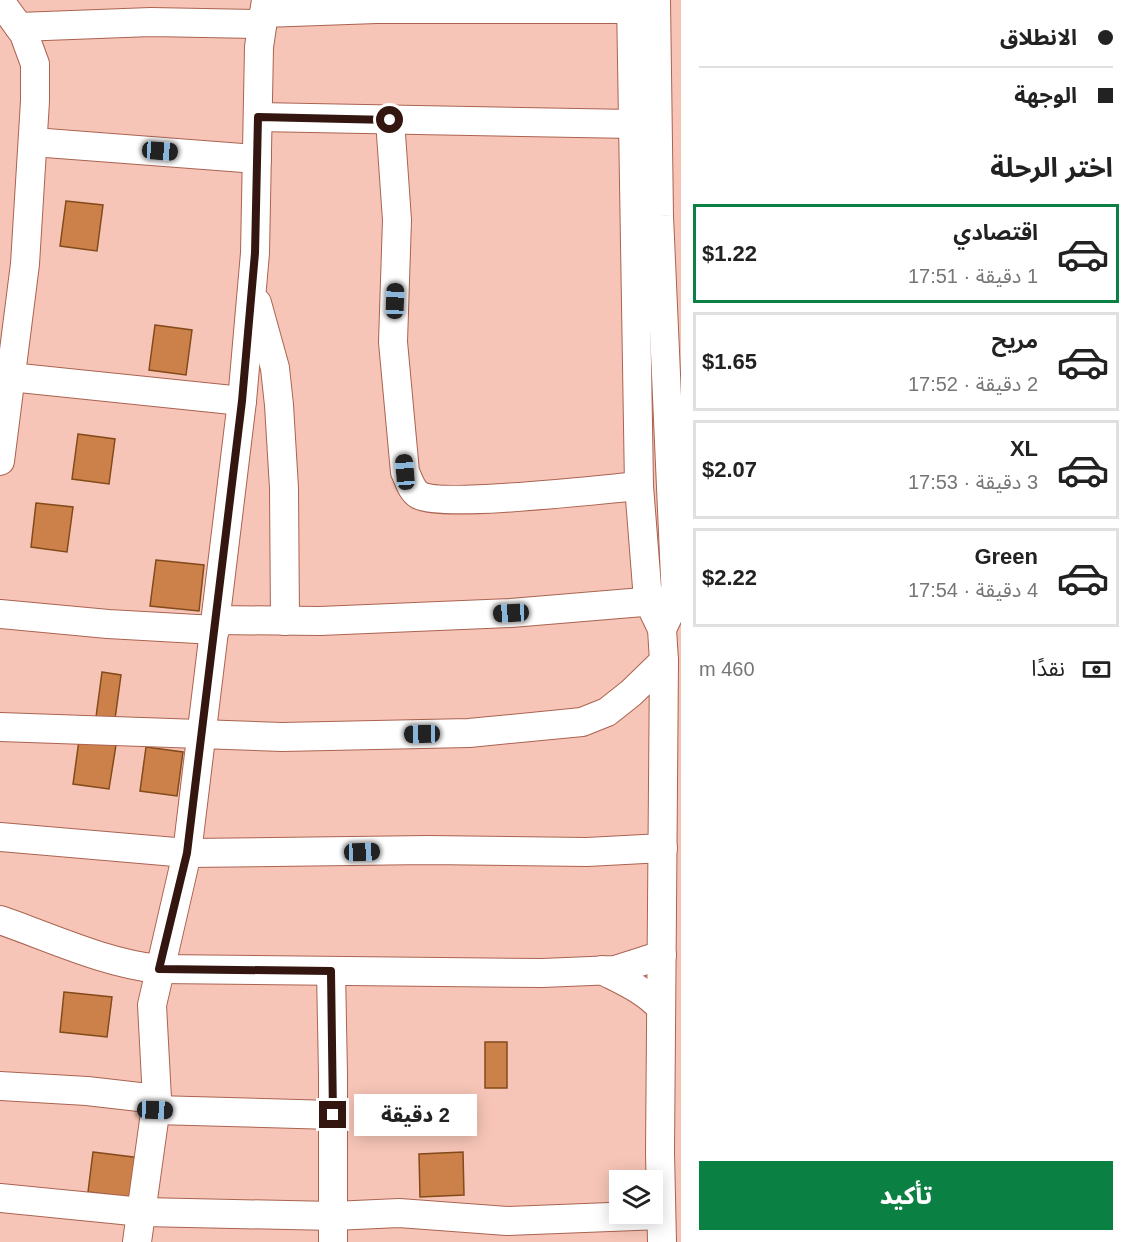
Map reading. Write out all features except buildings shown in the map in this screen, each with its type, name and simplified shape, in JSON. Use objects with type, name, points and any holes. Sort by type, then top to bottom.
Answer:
[{"type":"street","points":[[0,1],[19,27],[35,64],[33,142],[25,264],[0,461]]},
{"type":"street","points":[[19,27],[150,22],[264,13],[639,3]]},
{"type":"street","points":[[0,1198],[333,1229],[399,1213],[507,1221],[666,1209],[661,1008],[668,968],[663,848],[664,661],[662,629],[648,600],[639,486],[647,217],[633,124],[639,3]]},
{"type":"street","points":[[639,3],[647,217],[679,600],[662,629]]},
{"type":"street","points":[[137,1242],[156,1105],[152,1005],[187,853],[242,401],[255,253],[260,47],[264,13]]},
{"type":"street","points":[[258,117],[633,124]]},
{"type":"street","points":[[390,120],[397,220],[393,342],[405,472],[412,489],[420,496],[432,499],[489,498],[639,486]]},
{"type":"street","points":[[33,142],[257,159]]},
{"type":"street","points":[[252,287],[275,368],[279,405],[284,488],[285,621]]},
{"type":"street","points":[[10,377],[242,401]]},
{"type":"street","points":[[0,614],[108,624],[215,625],[511,613],[648,600],[679,600]]},
{"type":"street","points":[[0,727],[282,737],[469,733],[582,722],[607,712],[631,693],[664,661]]},
{"type":"street","points":[[0,837],[187,853],[428,850],[587,852],[663,848]]},
{"type":"street","points":[[0,920],[93,953],[140,967],[159,969],[542,973],[630,966],[668,968]]},
{"type":"street","points":[[602,970],[640,989],[661,1008]]},
{"type":"street","points":[[331,971],[333,1229]]},
{"type":"street","points":[[0,1086],[87,1091],[156,1105],[333,1115]]},
{"type":"route","points":[[333,1115],[331,971],[159,969],[187,853],[242,401],[255,253],[258,117],[390,120]]}]
